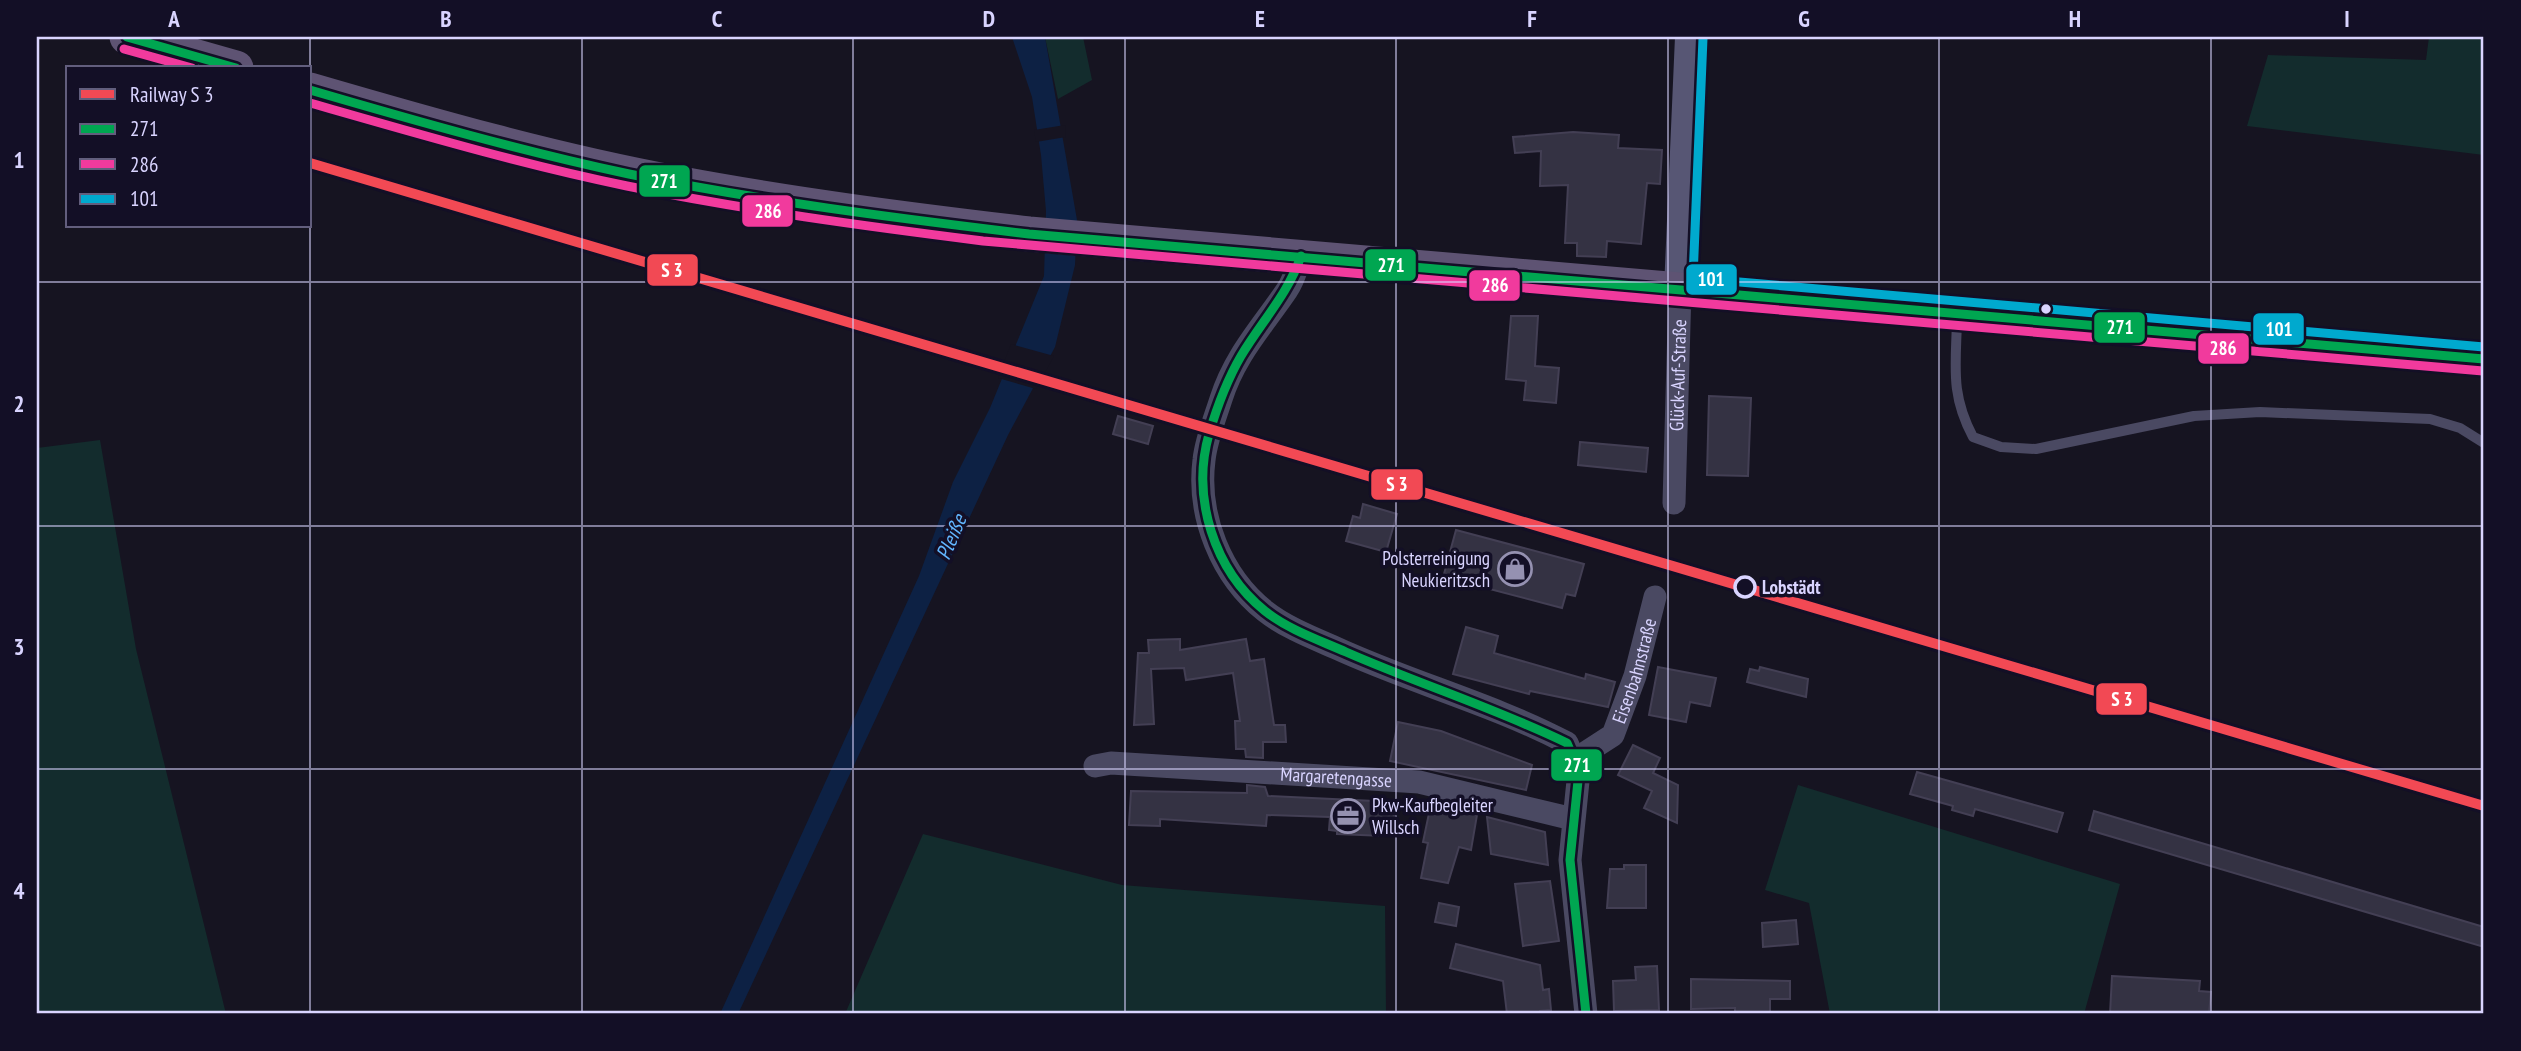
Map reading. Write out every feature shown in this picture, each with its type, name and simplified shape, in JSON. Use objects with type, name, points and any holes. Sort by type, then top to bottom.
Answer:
[{"type":"main road","points":[[127,37],[229,66]]},
{"type":"main road","name":"Glück-Auf-Straße","points":[[1680,289],[1691,37]]},
{"type":"main road","points":[[312,91],[457,132],[673,183],[846,213],[1093,240],[2484,359]]},
{"type":"street","points":[[1301,256],[1288,288],[1246,344],[1232,368],[1204,458],[1203,491],[1208,521],[1217,549],[1238,584],[1266,612],[1368,663],[1511,716],[1567,743],[1579,771],[1570,860],[1586,1014]]},
{"type":"street","name":"Glück-Auf-Straße","points":[[1674,503],[1680,289]]},
{"type":"street","name":"Eisenbahnstraße","points":[[1576,759],[1613,735],[1635,676],[1655,597]]},
{"type":"street","name":"Margaretengasse","points":[[1095,766],[1111,763],[1336,779],[1384,778],[1419,782],[1573,819]]},
{"type":"lane","points":[[1958,312],[1955,377],[1960,412],[1973,437],[2001,447],[2036,449],[2194,416],[2260,412],[2430,419],[2460,428],[2484,443]]},
{"type":"green space","points":[[1045,37],[1083,37],[1092,80],[1058,99]]},
{"type":"green space","points":[[2429,37],[2484,37],[2484,155],[2247,126],[2268,55],[2426,60]]},
{"type":"green space","points":[[100,440],[136,649],[226,1014],[37,1014],[37,448]]},
{"type":"green space","points":[[1798,785],[2120,884],[2084,1014],[1830,1014],[1809,903],[1765,890]]},
{"type":"green space","points":[[923,834],[1122,885],[1385,906],[1386,1014],[845,1014]]},
{"type":"water","name":"Pleiße","points":[[1012,37],[1045,37],[1077,220],[1075,265],[1055,347],[1008,435],[738,1014],[720,1014],[919,576],[953,482],[990,408],[1044,276],[1046,211],[1041,155],[1032,97]]},
{"type":"pier","points":[[1065,125],[1066,137],[1036,142],[1034,130]]},
{"type":"pier","points":[[1011,344],[1054,356],[1036,389],[998,378]]},
{"type":"building","points":[[1573,132],[1619,135],[1618,148],[1662,150],[1660,184],[1647,183],[1641,244],[1607,241],[1606,257],[1577,256],[1577,243],[1565,243],[1568,185],[1540,186],[1541,151],[1515,153],[1513,137]]},
{"type":"building","points":[[1511,316],[1538,316],[1535,366],[1559,368],[1556,403],[1524,400],[1526,381],[1506,379]]},
{"type":"building","points":[[1709,396],[1751,398],[1748,476],[1707,475]]},
{"type":"building","points":[[1118,416],[1153,426],[1148,444],[1113,434]]},
{"type":"building","points":[[1580,442],[1648,448],[1646,472],[1578,465]]},
{"type":"building","points":[[1363,504],[1397,514],[1386,552],[1346,541],[1353,516],[1360,518]]},
{"type":"building","points":[[1456,530],[1584,564],[1575,596],[1566,594],[1562,608],[1459,581],[1459,578],[1444,574]]},
{"type":"building","points":[[1466,627],[1498,636],[1494,653],[1585,679],[1586,674],[1615,682],[1608,707],[1530,691],[1529,694],[1453,674]]},
{"type":"building","points":[[1180,639],[1180,650],[1246,639],[1250,661],[1264,659],[1274,725],[1285,725],[1286,742],[1263,742],[1263,758],[1246,757],[1245,749],[1236,749],[1235,721],[1240,721],[1233,673],[1186,680],[1184,668],[1151,669],[1154,724],[1134,725],[1138,653],[1149,653],[1148,640]]},
{"type":"building","points":[[1658,667],[1716,678],[1710,706],[1690,702],[1686,722],[1649,715]]},
{"type":"building","points":[[1760,667],[1808,679],[1806,697],[1747,682],[1750,669],[1759,671]]},
{"type":"building","points":[[1398,722],[1441,731],[1532,765],[1526,790],[1390,761]]},
{"type":"building","points":[[1633,745],[1660,758],[1653,773],[1678,785],[1677,823],[1644,808],[1652,791],[1618,775]]},
{"type":"building","points":[[1917,772],[2063,813],[2057,832],[1975,809],[1973,816],[1952,810],[1953,806],[1910,794]]},
{"type":"building","points":[[1247,785],[1265,787],[1268,796],[1395,802],[1394,833],[1384,833],[1384,836],[1337,834],[1337,831],[1329,830],[1330,817],[1267,815],[1266,826],[1160,819],[1160,826],[1129,825],[1131,791],[1247,793]]},
{"type":"building","points":[[1432,799],[1477,815],[1471,850],[1459,847],[1448,883],[1421,878],[1428,843],[1423,842]]},
{"type":"building","points":[[2094,811],[2484,927],[2484,947],[2089,830]]},
{"type":"building","points":[[1487,817],[1545,832],[1548,865],[1491,854]]},
{"type":"building","points":[[1624,865],[1646,865],[1646,908],[1607,908],[1610,869],[1624,869]]},
{"type":"building","points":[[1550,881],[1559,941],[1523,946],[1515,884]]},
{"type":"building","points":[[1439,903],[1459,907],[1456,926],[1435,922]]},
{"type":"building","points":[[1796,920],[1798,944],[1763,947],[1762,923]]},
{"type":"building","points":[[1456,944],[1540,965],[1543,990],[1549,989],[1551,1010],[1540,1011],[1540,1014],[1507,1014],[1503,981],[1450,968]]},
{"type":"building","points":[[1657,966],[1659,1010],[1614,1011],[1613,981],[1636,980],[1635,967]]},
{"type":"building","points":[[2112,976],[2200,981],[2199,991],[2211,992],[2209,1014],[2110,1014]]},
{"type":"building","points":[[1691,979],[1790,981],[1790,999],[1770,999],[1770,1014],[1735,1014],[1735,1008],[1691,1009]]},
{"type":"transit line","name":"271","points":[[127,37],[229,66]]},
{"type":"transit line","name":"101","points":[[1703,38],[1693,278],[2484,347]]},
{"type":"transit line","name":"286","points":[[124,49],[185,66]]},
{"type":"transit line","name":"271","points":[[312,91],[429,124],[629,174],[778,201],[979,228],[2484,359]]},
{"type":"transit line","name":"286","points":[[312,104],[507,158],[627,186],[805,217],[983,241],[2483,371]]},
{"type":"transit line","points":[[312,164],[2484,806]]},
{"type":"transit line","name":"271","points":[[1301,256],[1282,295],[1236,365],[1212,424],[1204,458],[1203,483],[1211,531],[1232,575],[1265,611],[1284,624],[1567,743],[1579,771],[1570,860],[1586,1014]]},
{"type":"place","name":"Polsterreinigung Neukieritzsch","points":[[1515,569]]},
{"type":"place","name":"Lobstädt","points":[[1745,587]]},
{"type":"place","name":"Pkw-Kaufbegleiter Willsch","points":[[1348,816]]}]
